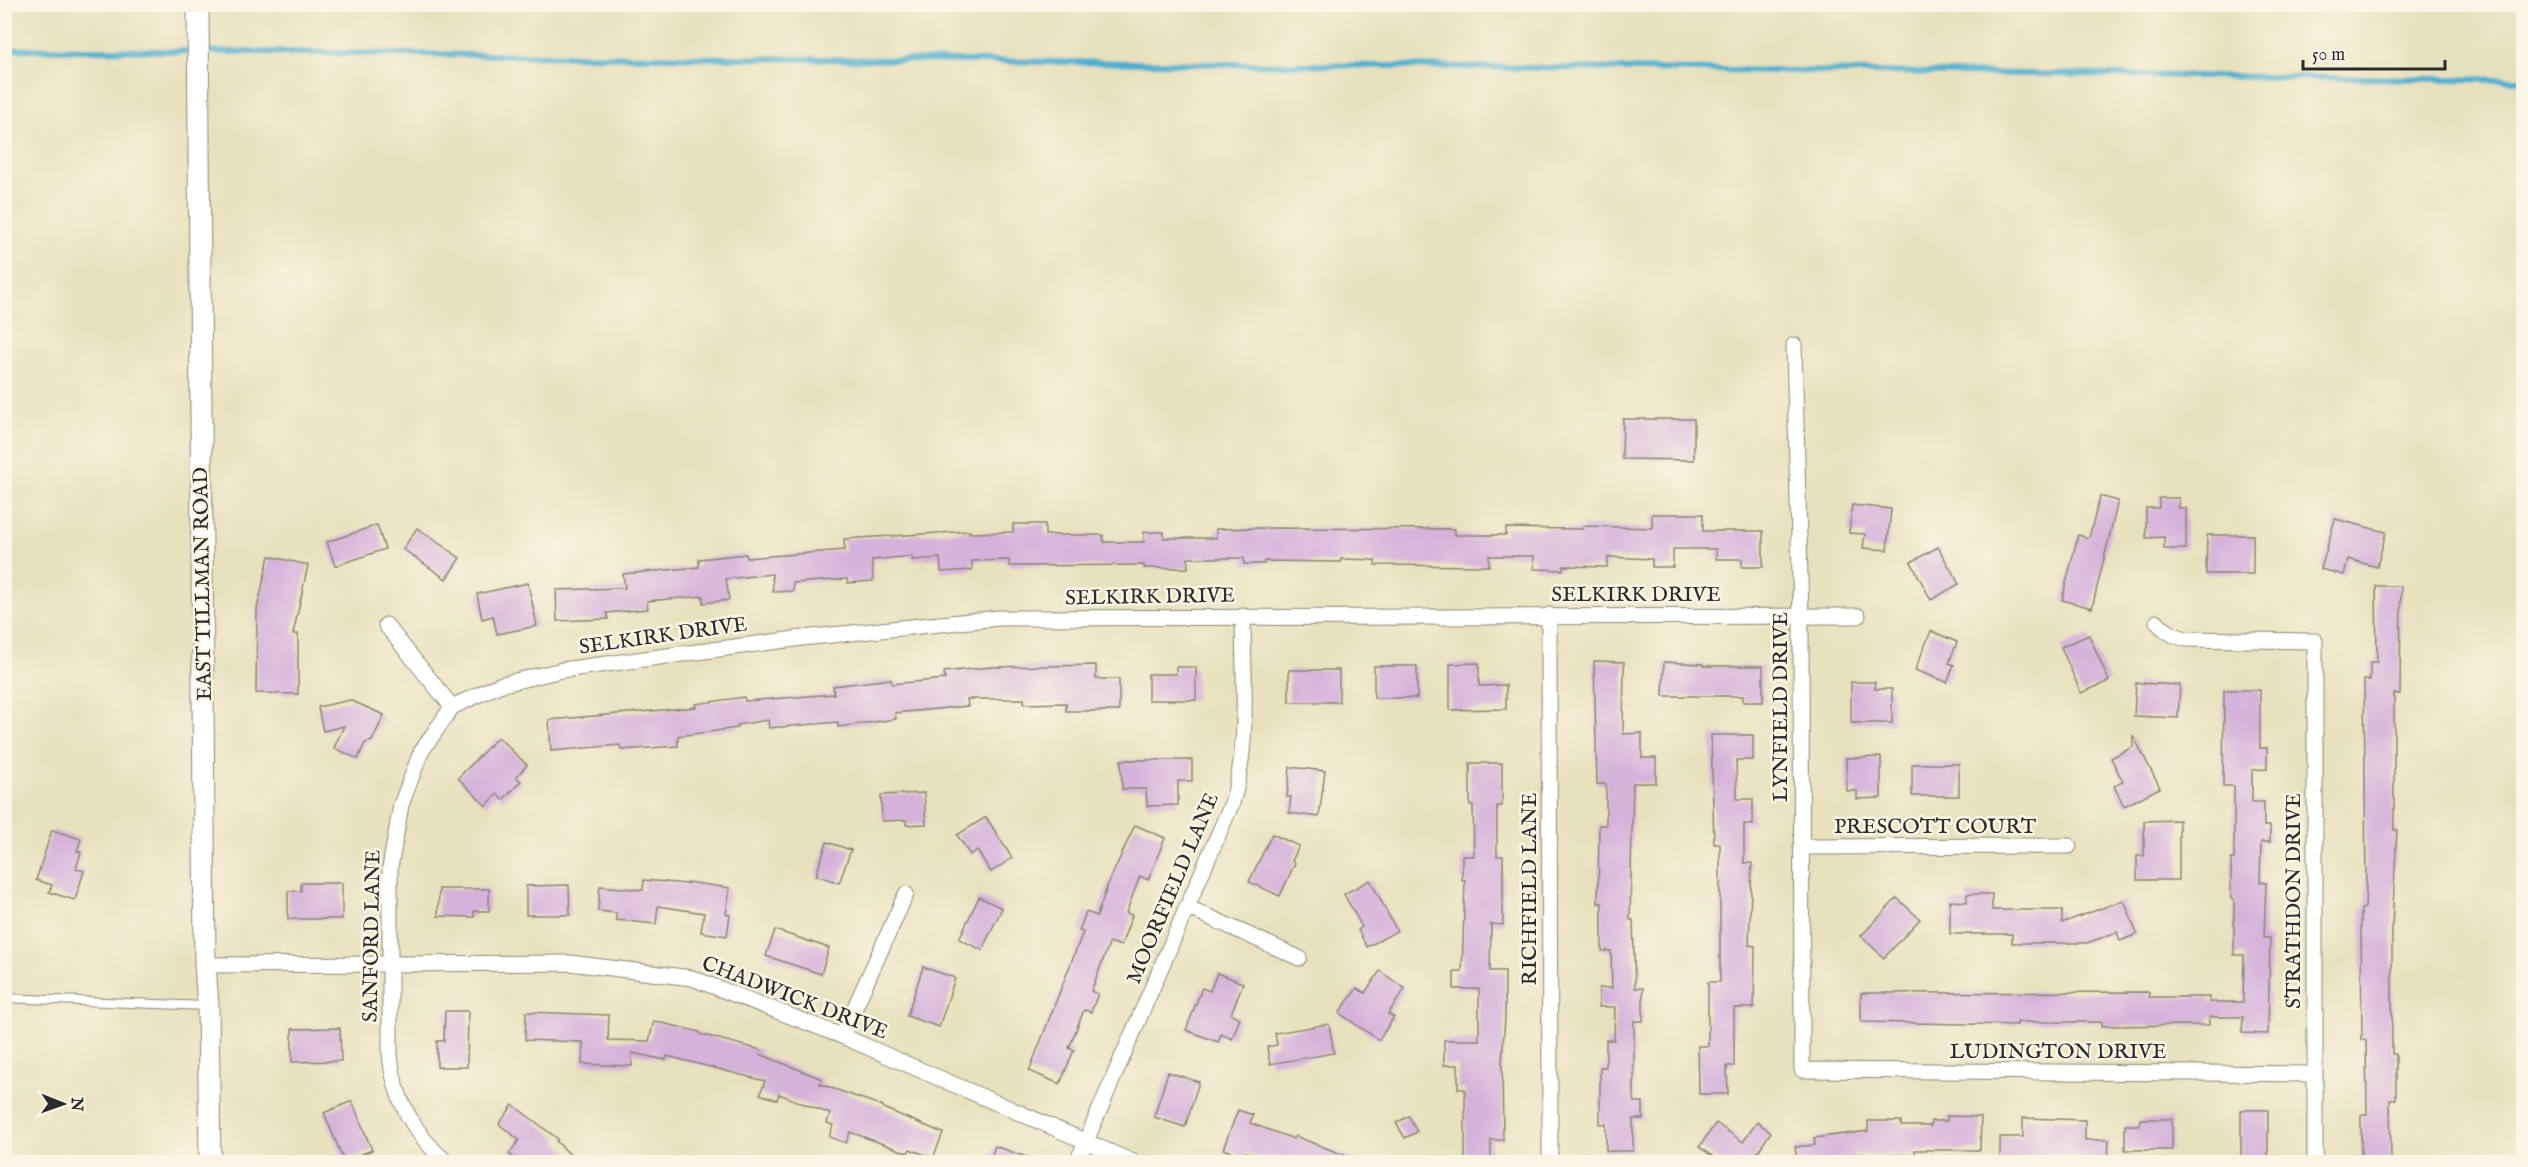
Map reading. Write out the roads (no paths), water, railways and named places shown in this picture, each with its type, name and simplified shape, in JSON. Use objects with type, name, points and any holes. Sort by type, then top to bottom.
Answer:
[{"type":"main road","name":"EAST TILLMAN ROAD","points":[[198,12],[205,965],[208,1006],[210,1162]]},
{"type":"street","name":"LYNFIELD DRIVE","points":[[1794,345],[1801,616],[1802,1070]]},
{"type":"street","name":"RICHFIELD LANE","points":[[1549,615],[1550,1162]]},
{"type":"street","name":"MOORFIELD LANE","points":[[1077,1162],[1239,781],[1242,756],[1243,616]]},
{"type":"street","name":"SELKIRK DRIVE","points":[[452,707],[499,685],[562,670],[802,638],[999,618],[1858,616]]},
{"type":"street","name":"STRATHDON DRIVE","points":[[2157,621],[2170,634],[2187,639],[2315,640],[2315,1162]]},
{"type":"street","points":[[386,625],[452,707]]},
{"type":"street","name":"SANFORD LANE","points":[[446,1162],[432,1150],[409,1121],[392,1077],[390,868],[401,805],[421,752],[452,707]]},
{"type":"street","name":"PRESCOTT COURT","points":[[1801,847],[2069,846]]},
{"type":"street","points":[[842,1036],[906,894]]},
{"type":"street","points":[[1187,907],[1299,958]]},
{"type":"street","name":"CHADWICK DRIVE","points":[[205,965],[570,963],[692,978],[842,1036],[1133,1162]]},
{"type":"street","name":"LUDINGTON DRIVE","points":[[1802,1070],[2314,1074]]},
{"type":"lane","points":[[4,998],[208,1006]]},
{"type":"waterway","points":[[4,49],[2524,80]]}]
